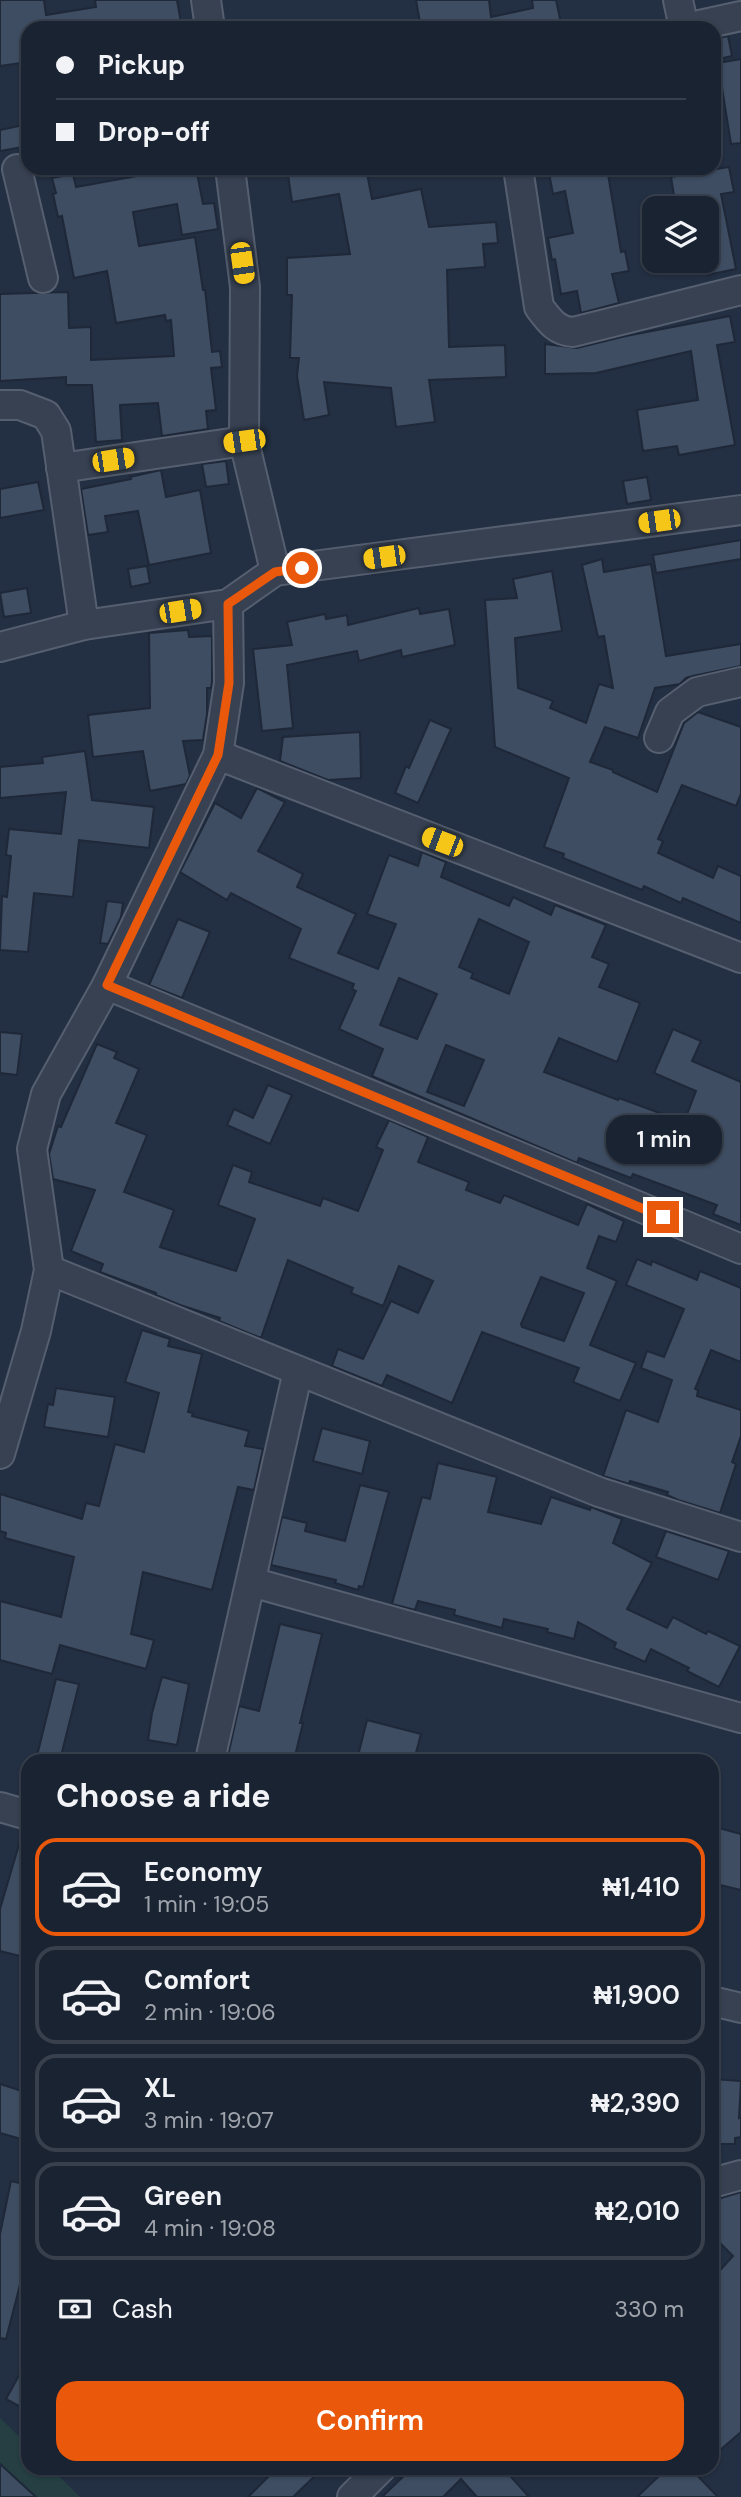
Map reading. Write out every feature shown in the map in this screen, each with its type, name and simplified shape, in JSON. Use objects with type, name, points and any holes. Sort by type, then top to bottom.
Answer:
[{"type":"street","points":[[206,0],[209,21]]},
{"type":"street","points":[[678,0],[683,21]]},
{"type":"street","points":[[718,21],[741,16]]},
{"type":"street","points":[[15,170],[43,278]]},
{"type":"street","points":[[231,175],[245,287],[244,441],[275,572]]},
{"type":"street","points":[[519,175],[539,307],[561,331],[572,332],[741,290]]},
{"type":"street","points":[[0,405],[20,405],[47,415],[55,430],[84,625]]},
{"type":"street","points":[[61,468],[244,441]]},
{"type":"street","points":[[0,647],[84,625],[228,604],[275,572],[741,510]]},
{"type":"street","points":[[0,1454],[36,1331],[49,1270],[32,1149],[46,1094],[107,985],[218,755],[229,683],[228,604]]},
{"type":"street","points":[[659,738],[670,712],[696,692],[741,682]]},
{"type":"street","points":[[218,755],[741,958]]},
{"type":"street","points":[[107,985],[741,1249]]},
{"type":"street","points":[[49,1270],[599,1492],[741,1537]]},
{"type":"street","points":[[211,1754],[298,1371]]},
{"type":"street","points":[[251,1582],[741,1718]]},
{"type":"street","points":[[0,1808],[21,1813]]},
{"type":"street","points":[[719,2002],[741,2008]]},
{"type":"street","points":[[719,2181],[741,2175]]},
{"type":"street","points":[[352,2497],[374,2475]]},
{"type":"green space","points":[[0,2418],[21,2438],[21,2475],[58,2475],[80,2497],[0,2497]]},
{"type":"building","points":[[0,0],[44,0],[46,15],[96,7],[95,0],[177,0],[181,21],[21,21],[21,63],[0,66]]},
{"type":"building","points":[[416,0],[489,0],[491,17],[533,8],[532,0],[556,0],[560,21],[420,21]]},
{"type":"building","points":[[728,36],[732,56],[721,58],[721,38]]},
{"type":"building","points":[[741,59],[741,143],[731,144],[721,82],[721,62]]},
{"type":"building","points":[[21,126],[21,147],[0,151],[0,130]]},
{"type":"building","points":[[729,167],[734,192],[721,194],[736,269],[719,273],[719,196],[674,196],[671,177],[721,175],[721,168]]},
{"type":"building","points":[[73,175],[76,187],[142,175],[197,175],[203,204],[214,203],[218,229],[182,235],[177,204],[133,212],[139,246],[195,237],[205,290],[212,352],[220,351],[222,367],[211,368],[216,410],[206,411],[208,429],[162,436],[158,403],[120,405],[122,440],[96,442],[92,385],[66,385],[66,377],[0,381],[0,294],[68,292],[69,328],[91,327],[91,360],[174,356],[171,320],[166,321],[165,315],[116,323],[107,271],[74,278],[62,216],[58,217],[52,178]]},
{"type":"building","points":[[288,175],[367,175],[372,199],[421,189],[429,227],[496,222],[498,243],[483,244],[485,267],[447,270],[449,347],[505,345],[506,377],[429,380],[435,422],[396,427],[391,388],[324,382],[329,415],[304,420],[297,376],[299,358],[290,358],[292,295],[287,295],[287,258],[350,254],[339,194],[292,202]]},
{"type":"building","points":[[549,175],[608,175],[621,252],[625,251],[629,271],[612,274],[619,303],[581,313],[577,291],[561,294],[548,238],[573,233],[565,191],[553,194]]},
{"type":"building","points":[[730,316],[735,342],[717,345],[735,445],[679,455],[677,446],[643,451],[637,410],[698,400],[691,351],[596,373],[545,374],[545,344],[577,348]]},
{"type":"building","points":[[226,461],[229,484],[206,487],[202,464]]},
{"type":"building","points":[[161,470],[166,497],[200,490],[211,553],[149,565],[138,511],[105,516],[108,532],[88,535],[81,489]]},
{"type":"building","points":[[647,477],[651,500],[627,504],[623,481]]},
{"type":"building","points":[[38,482],[44,510],[0,518],[0,489]]},
{"type":"building","points":[[741,540],[741,559],[656,573],[653,555]]},
{"type":"building","points":[[602,559],[604,572],[651,564],[666,656],[741,644],[741,666],[686,678],[680,684],[655,688],[638,738],[605,727],[590,762],[657,792],[684,723],[698,712],[741,727],[741,794],[736,806],[682,785],[658,839],[663,841],[658,853],[713,878],[718,866],[741,876],[741,923],[683,898],[681,903],[644,886],[642,890],[563,858],[564,854],[544,847],[569,778],[495,747],[485,600],[517,598],[513,579],[552,571],[562,631],[515,638],[518,688],[553,701],[550,708],[586,723],[599,684],[613,688],[604,636],[598,637],[582,565]]},
{"type":"building","points":[[147,566],[150,583],[131,587],[128,569]]},
{"type":"building","points":[[27,588],[31,613],[4,617],[0,593]]},
{"type":"building","points":[[419,608],[420,614],[449,609],[455,645],[402,657],[401,650],[359,661],[357,651],[287,665],[293,728],[262,731],[253,649],[292,645],[287,622],[325,614],[326,619],[347,615],[348,625]]},
{"type":"building","points":[[188,630],[189,637],[212,636],[212,682],[211,688],[207,688],[203,740],[183,741],[190,776],[186,784],[150,791],[143,751],[93,757],[88,715],[150,708],[149,633]]},
{"type":"building","points":[[430,720],[451,729],[418,803],[395,793]]},
{"type":"building","points":[[360,732],[361,778],[328,780],[280,761],[283,737]]},
{"type":"building","points":[[85,751],[92,800],[154,807],[149,848],[79,840],[73,897],[34,893],[28,952],[0,950],[2,896],[7,897],[11,856],[6,855],[9,829],[61,834],[66,792],[0,798],[0,767],[43,763],[42,757]]},
{"type":"building","points":[[257,788],[285,802],[258,851],[303,874],[297,887],[356,914],[338,953],[378,969],[396,924],[367,914],[389,855],[418,866],[422,852],[446,862],[441,877],[509,906],[513,897],[551,915],[555,905],[606,925],[592,957],[609,964],[599,987],[640,1003],[617,1062],[559,1038],[544,1072],[684,1122],[696,1091],[654,1073],[673,1029],[701,1041],[692,1061],[741,1082],[741,1225],[713,1214],[717,1205],[633,1174],[631,1178],[579,1158],[577,1163],[372,1076],[383,1049],[339,1029],[356,991],[352,989],[354,984],[289,958],[301,929],[231,893],[227,900],[180,872],[215,803],[241,818]],"holes":[[[479,919],[529,942],[509,994],[471,978],[473,973],[459,967]],[[399,978],[437,994],[417,1039],[380,1025]],[[446,1045],[484,1060],[464,1106],[427,1092]]]},
{"type":"building","points":[[107,901],[123,903],[121,917],[108,944],[100,943]]},
{"type":"building","points":[[178,919],[210,932],[182,998],[149,985]]},
{"type":"building","points":[[0,1032],[22,1034],[17,1075],[0,1073]]},
{"type":"building","points":[[97,1044],[117,1052],[114,1058],[139,1069],[116,1123],[147,1135],[124,1192],[174,1210],[160,1247],[236,1271],[255,1219],[218,1205],[233,1165],[252,1172],[249,1182],[320,1206],[323,1198],[358,1211],[383,1150],[376,1147],[389,1120],[428,1137],[418,1162],[469,1182],[466,1190],[500,1203],[504,1195],[578,1225],[587,1204],[624,1221],[616,1242],[599,1236],[587,1268],[617,1281],[590,1345],[636,1363],[620,1401],[573,1382],[579,1368],[482,1332],[452,1403],[387,1375],[382,1386],[332,1366],[338,1349],[363,1359],[391,1301],[418,1313],[433,1281],[399,1266],[383,1306],[351,1293],[353,1288],[288,1260],[261,1338],[219,1321],[220,1318],[180,1305],[100,1272],[103,1264],[71,1251],[95,1190],[53,1179],[49,1154],[58,1126],[61,1127]],"holes":[[[541,1277],[584,1293],[564,1341],[522,1327]]]},
{"type":"building","points":[[268,1085],[292,1095],[270,1144],[227,1125],[234,1109],[253,1118]]},
{"type":"building","points":[[637,1259],[651,1265],[652,1261],[697,1280],[700,1271],[741,1288],[741,1362],[711,1350],[695,1389],[698,1390],[697,1396],[741,1410],[741,1436],[732,1462],[736,1464],[720,1513],[678,1500],[667,1495],[668,1492],[603,1476],[626,1410],[658,1422],[672,1380],[641,1368],[647,1351],[664,1357],[684,1309],[626,1285]]},
{"type":"building","points":[[142,1330],[170,1339],[168,1346],[202,1354],[188,1412],[193,1413],[192,1416],[249,1431],[245,1446],[263,1449],[254,1490],[238,1487],[212,1590],[143,1572],[131,1634],[154,1640],[146,1669],[60,1645],[52,1674],[0,1660],[0,1601],[61,1617],[74,1557],[5,1538],[6,1533],[0,1531],[0,1494],[82,1519],[86,1503],[99,1506],[115,1444],[144,1452],[159,1393],[125,1382]]},
{"type":"building","points":[[56,1388],[115,1397],[108,1437],[44,1427],[48,1404],[53,1405]]},
{"type":"building","points":[[322,1428],[370,1441],[362,1474],[313,1461]]},
{"type":"building","points":[[438,1463],[497,1477],[488,1512],[541,1524],[551,1497],[590,1510],[591,1507],[622,1519],[613,1543],[652,1563],[627,1609],[667,1628],[673,1617],[706,1634],[708,1631],[740,1646],[719,1687],[651,1649],[645,1662],[614,1648],[616,1643],[578,1622],[574,1639],[547,1632],[548,1629],[504,1619],[502,1628],[454,1615],[455,1610],[418,1601],[415,1610],[392,1604],[422,1497],[430,1499]]},
{"type":"building","points":[[360,1485],[389,1492],[363,1587],[359,1586],[358,1590],[335,1583],[336,1580],[271,1565],[282,1517],[307,1523],[305,1531],[345,1541]]},
{"type":"building","points":[[666,1531],[729,1551],[718,1580],[656,1557]]},
{"type":"building","points":[[280,1624],[322,1634],[300,1723],[303,1723],[295,1754],[228,1754],[239,1706],[259,1711]]},
{"type":"building","points":[[162,1677],[189,1684],[177,1745],[148,1740]]},
{"type":"building","points":[[56,1679],[79,1684],[62,1754],[37,1754]]},
{"type":"building","points":[[367,1720],[421,1734],[416,1754],[358,1754]]},
{"type":"building","points":[[719,1828],[741,1834],[741,1890],[719,1885]]},
{"type":"building","points":[[21,1838],[21,1956],[0,1951],[0,1909]]},
{"type":"building","points":[[719,2079],[741,2081],[741,2137],[735,2138],[735,2144],[719,2144]]},
{"type":"building","points":[[0,2084],[21,2091],[21,2139],[0,2133]]},
{"type":"building","points":[[11,2181],[21,2183],[21,2281],[6,2339],[0,2338],[0,2234]]},
{"type":"building","points":[[741,2192],[741,2432],[719,2451],[719,2271],[733,2256],[719,2242],[721,2198]]},
{"type":"building","points":[[21,2372],[21,2407],[6,2399]]},
{"type":"building","points":[[0,2464],[36,2497],[0,2497]]},
{"type":"building","points":[[270,2475],[316,2475],[293,2497],[248,2497]]},
{"type":"building","points":[[405,2475],[509,2475],[529,2497],[477,2497],[461,2479],[443,2497],[382,2497]]},
{"type":"building","points":[[656,2475],[697,2475],[718,2497],[637,2497],[658,2477]]},
{"type":"route","points":[[302,568],[275,572],[228,604],[229,683],[218,755],[107,985],[663,1217]]}]
